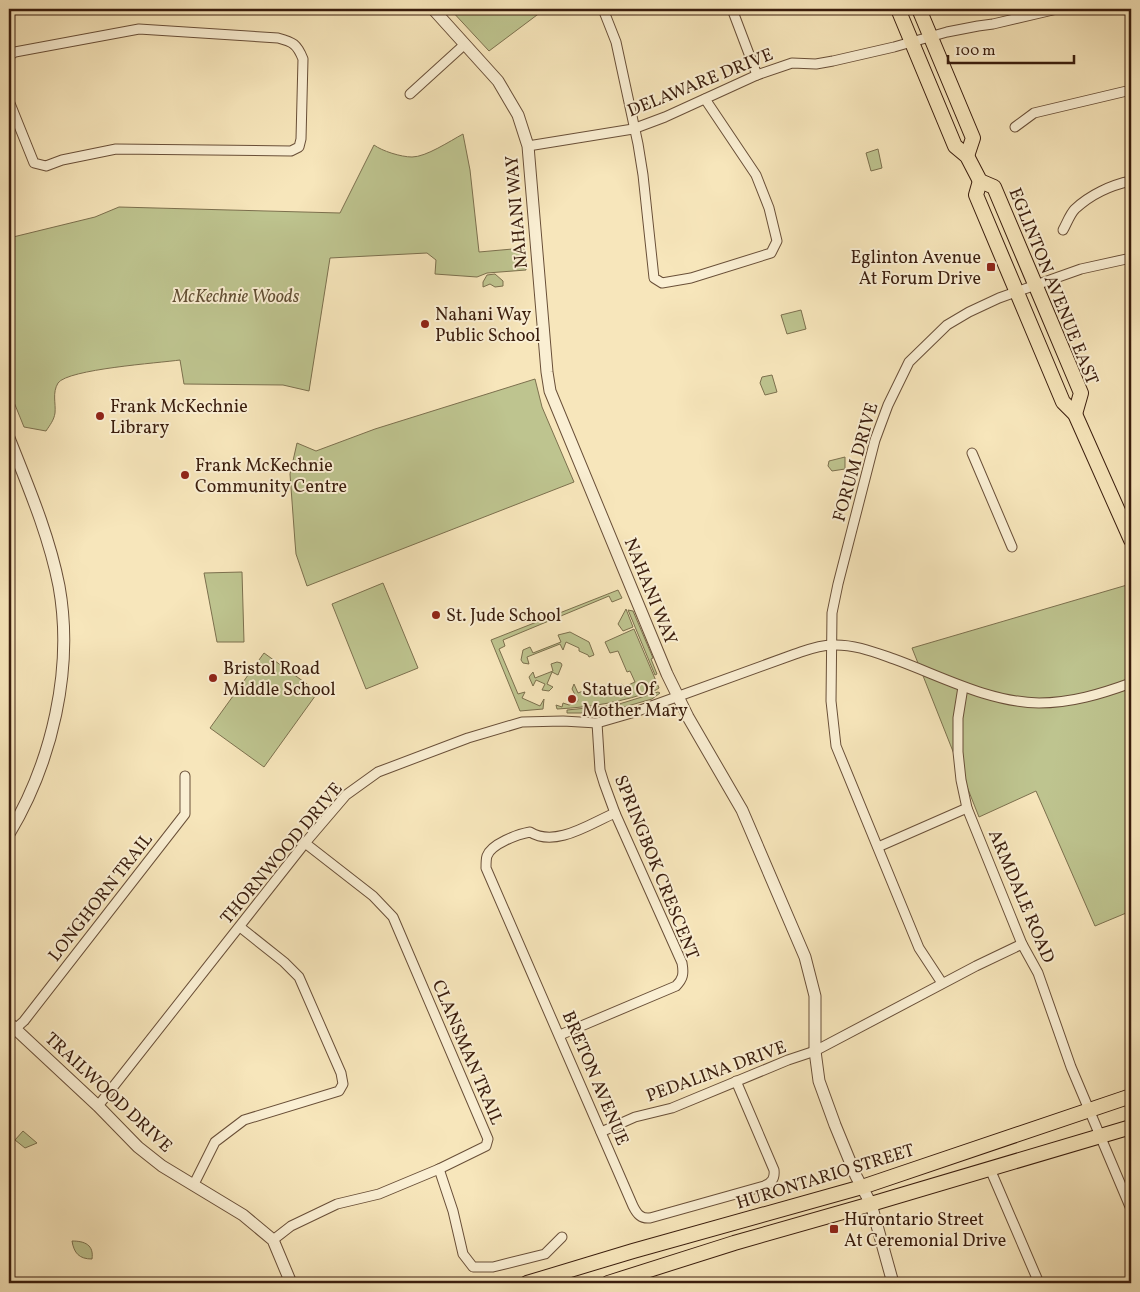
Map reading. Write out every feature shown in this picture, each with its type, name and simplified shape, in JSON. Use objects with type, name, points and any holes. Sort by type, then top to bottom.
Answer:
[{"type":"main road","name":"EGLINTON AVENUE EAST","points":[[898,9],[955,146],[967,156],[980,181],[994,187],[1081,393],[1075,414]]},
{"type":"main road","points":[[919,9],[973,138],[967,156]]},
{"type":"main road","name":"EGLINTON AVENUE EAST","points":[[980,181],[976,195],[1063,402],[1075,414],[1131,540]]},
{"type":"main road","name":"HURONTARIO STREET","points":[[527,1283],[633,1251],[862,1187],[1131,1096]]},
{"type":"main road","points":[[608,1283],[734,1243],[1131,1127]]},
{"type":"street","name":"NAHANI WAY","points":[[433,9],[498,81],[518,115],[528,146],[550,391],[663,665],[678,697],[742,810],[805,957],[815,996],[815,1051],[819,1081],[856,1176],[871,1204],[893,1283]]},
{"type":"street","points":[[603,9],[616,42],[643,176],[654,278],[662,283],[673,282],[771,253],[777,241],[769,208],[756,175],[705,99]]},
{"type":"street","points":[[732,9],[757,75]]},
{"type":"street","name":"DELAWARE DRIVE","points":[[528,146],[634,129],[757,75],[792,63],[816,64],[833,61],[970,27],[993,24],[1057,9]]},
{"type":"street","points":[[9,56],[15,52],[140,29],[278,38],[290,41],[299,48],[303,59],[301,139],[298,147],[291,151],[116,150],[62,160],[46,166],[34,163],[10,107]]},
{"type":"street","points":[[410,94],[465,44]]},
{"type":"street","points":[[1015,127],[1034,113],[1131,90]]},
{"type":"street","points":[[1063,230],[1075,210],[1104,190],[1119,183],[1131,181]]},
{"type":"street","name":"FORUM DRIVE","points":[[942,983],[919,948],[836,746],[831,701],[832,613],[875,440],[888,405],[909,362],[940,331],[954,320],[992,301],[1017,292],[1089,267],[1131,258]]},
{"type":"street","points":[[9,834],[35,784],[46,754],[60,692],[63,642],[61,598],[52,556],[44,530],[10,445]]},
{"type":"street","points":[[972,453],[1012,546]]},
{"type":"street","name":"THORNWOOD DRIVE","points":[[98,1106],[305,843],[346,795],[378,772],[468,738],[522,722],[563,721],[597,723],[636,712],[816,647],[832,645],[860,648],[907,664],[963,687],[1003,698],[1039,703],[1082,700],[1131,683]]},
{"type":"street","name":"ARMDALE ROAD","points":[[963,687],[958,718],[958,752],[960,780],[967,808],[1022,944],[1038,973],[1071,1067],[1131,1209]]},
{"type":"street","name":"SPRINGBOK CRESCENT","points":[[560,1035],[676,986],[682,980],[683,973],[682,963],[615,813],[600,770],[597,723]]},
{"type":"street","name":"LONGHORN TRAIL","points":[[12,1026],[24,1021],[185,814],[186,776]]},
{"type":"street","points":[[878,847],[967,808]]},
{"type":"street","name":"BRETON AVENUE","points":[[615,813],[565,836],[550,838],[537,837],[530,832],[524,833],[490,849],[486,857],[486,868],[636,1212],[643,1218],[650,1218],[767,1185],[773,1179],[774,1170],[736,1081]]},
{"type":"street","name":"CLANSMAN TRAIL","points":[[273,1240],[291,1226],[337,1204],[379,1194],[439,1169],[486,1146],[488,1139],[393,917],[372,896],[305,843]]},
{"type":"street","points":[[194,1184],[215,1142],[244,1120],[339,1091],[342,1084],[341,1073],[299,977],[284,962],[240,927]]},
{"type":"street","name":"PEDALINA DRIVE","points":[[601,1132],[635,1117],[672,1108],[815,1051],[942,983],[1022,944]]},
{"type":"street","name":"TRAILWOOD DRIVE","points":[[12,1026],[98,1106],[138,1148],[162,1166],[243,1215],[273,1240],[292,1283]]},
{"type":"street","points":[[439,1169],[453,1211],[463,1254],[473,1267],[493,1267],[545,1254],[562,1236]]},
{"type":"street","points":[[990,1169],[1039,1283]]},
{"type":"green space","points":[[450,9],[545,9],[489,51]]},
{"type":"green space","name":"McKechnie Woods","points":[[463,134],[470,170],[479,252],[524,248],[526,270],[487,273],[477,277],[435,274],[436,260],[427,253],[330,258],[309,391],[283,385],[184,384],[180,360],[115,367],[65,378],[56,387],[54,416],[46,431],[24,427],[9,390],[9,238],[95,217],[119,207],[340,213],[374,145],[397,155],[412,157],[438,148]]},
{"type":"green space","points":[[878,149],[882,168],[871,171],[866,153]]},
{"type":"green space","points":[[495,274],[503,281],[503,286],[495,287],[490,284],[483,287],[483,282],[487,275]]},
{"type":"green space","points":[[801,310],[806,329],[787,334],[781,315]]},
{"type":"green space","points":[[772,375],[777,392],[765,395],[760,383],[762,377]]},
{"type":"green space","points":[[535,379],[542,407],[574,482],[307,586],[296,554],[290,474],[297,443],[316,451],[375,429]]},
{"type":"green space","points":[[845,457],[845,469],[832,471],[828,466],[829,461]]},
{"type":"green space","points":[[242,572],[244,642],[217,642],[204,573]]},
{"type":"green space","points":[[383,583],[418,668],[366,689],[332,604]]},
{"type":"green space","points":[[1127,585],[1131,597],[1131,911],[1095,926],[1036,791],[979,817],[912,648]]},
{"type":"green space","points":[[618,590],[622,598],[612,602],[609,596],[503,640],[505,646],[499,649],[518,694],[525,692],[522,698],[540,706],[544,699],[543,709],[520,711],[491,640]]},
{"type":"green space","points":[[626,609],[633,627],[623,631],[618,624]]},
{"type":"green space","points":[[628,610],[633,611],[653,658],[651,659],[657,674],[655,675]]},
{"type":"green space","points":[[634,629],[659,688],[631,698],[607,703],[557,709],[556,705],[562,707],[563,703],[569,705],[577,702],[578,700],[572,689],[574,684],[578,693],[595,686],[596,689],[600,688],[602,692],[622,684],[624,687],[635,682],[630,671],[627,672],[618,651],[610,653],[605,642]]},
{"type":"green space","points":[[570,632],[589,642],[594,655],[589,657],[579,651],[579,648],[566,642],[563,650],[560,644],[527,657],[529,664],[523,663],[521,660],[523,650],[530,647],[533,653],[561,642],[558,635]]},
{"type":"green space","points":[[264,653],[318,692],[264,767],[210,728]]},
{"type":"green space","points":[[557,662],[562,665],[558,675],[552,672],[547,684],[553,687],[549,691],[542,690],[545,684],[536,680],[533,686],[529,677],[533,672],[535,678],[553,671],[551,664]]},
{"type":"green space","points":[[660,693],[652,699],[617,709],[595,713],[567,713],[567,710],[616,705]]},
{"type":"green space","points":[[23,1131],[37,1143],[25,1148],[15,1140]]},
{"type":"green space","points":[[72,1241],[88,1245],[92,1250],[92,1259],[80,1256],[74,1249]]},
{"type":"place","name":"Eglinton Avenue At Forum Drive","points":[[991,267]]},
{"type":"place","name":"Nahani Way Public School","points":[[425,324]]},
{"type":"place","name":"Frank McKechnie Library","points":[[100,416]]},
{"type":"place","name":"Frank McKechnie Community Centre","points":[[185,475]]},
{"type":"place","name":"St. Jude School","points":[[436,615]]},
{"type":"place","name":"Bristol Road Middle School","points":[[213,678]]},
{"type":"place","name":"Statue Of Mother Mary","points":[[572,699]]},
{"type":"place","name":"Hurontario Street At Ceremonial Drive","points":[[834,1229]]}]
